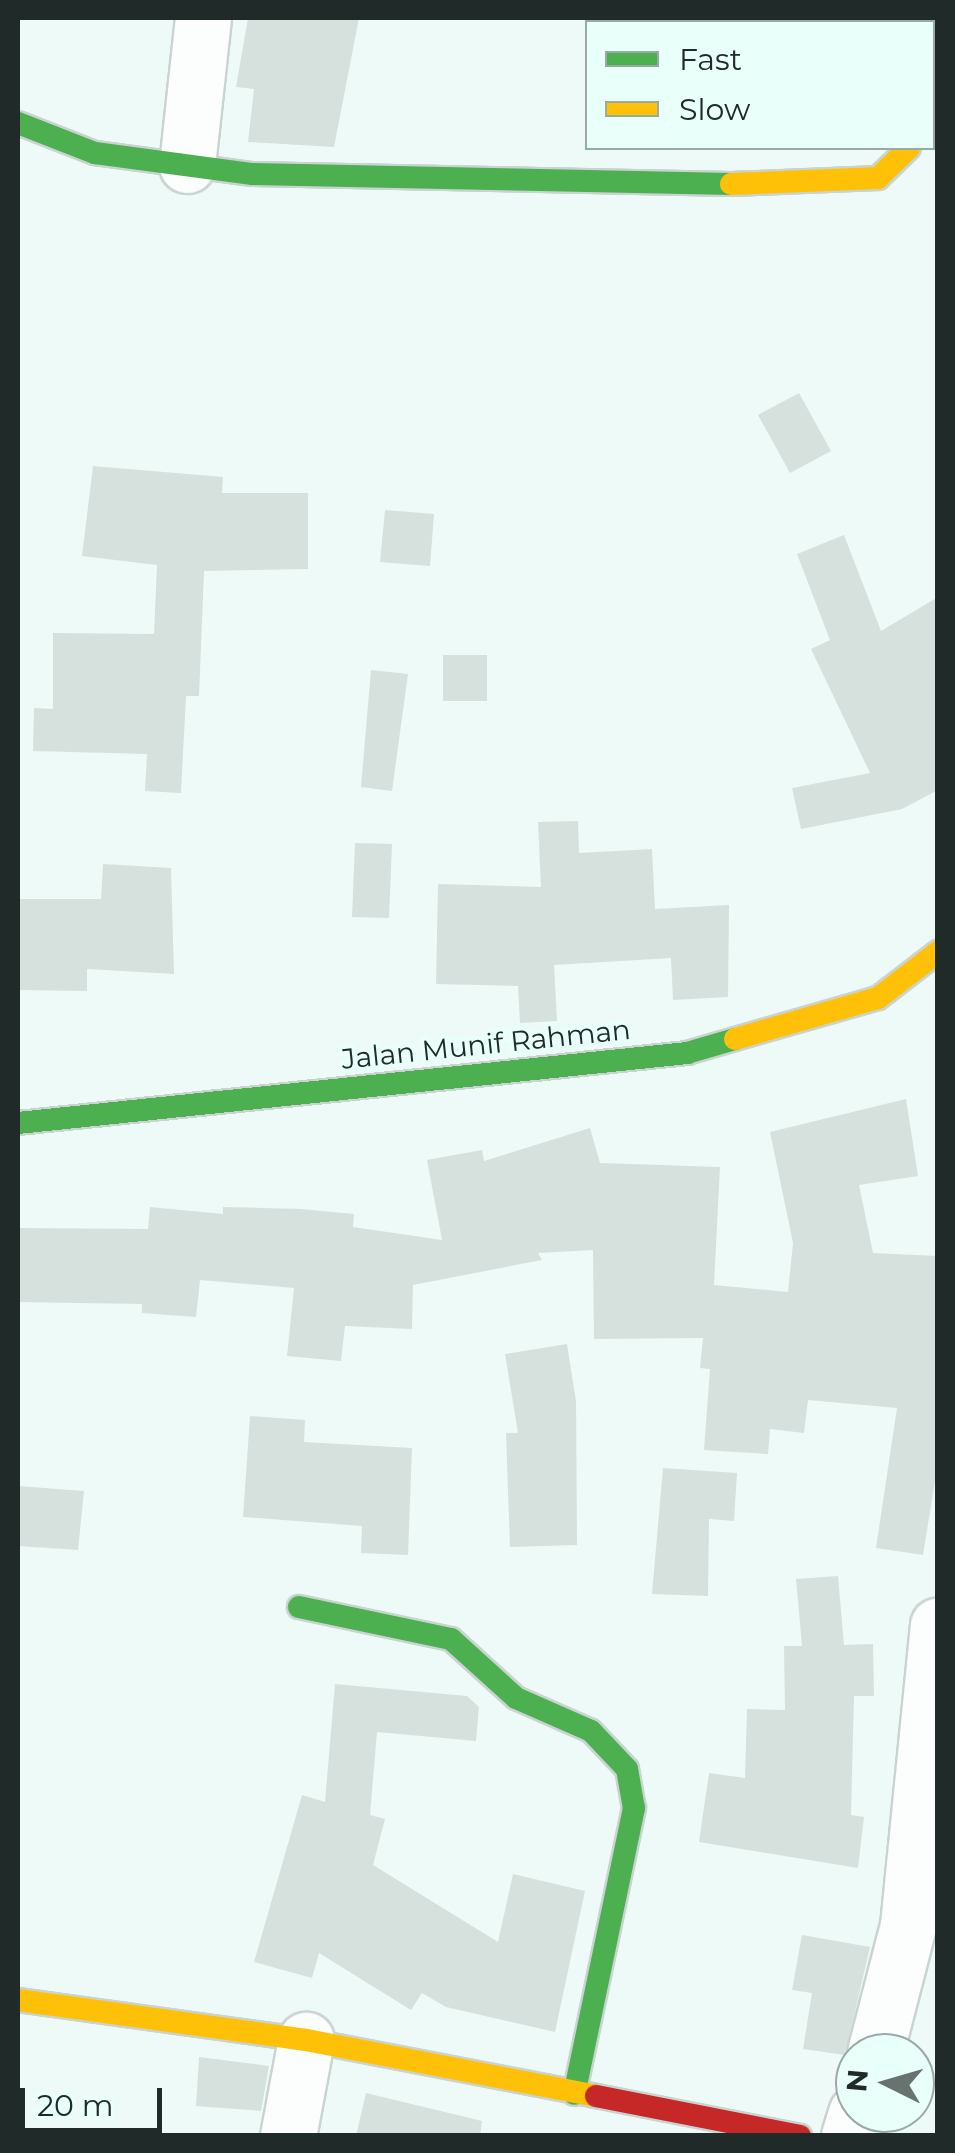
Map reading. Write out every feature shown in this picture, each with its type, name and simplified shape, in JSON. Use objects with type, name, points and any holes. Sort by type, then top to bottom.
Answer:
[{"type":"street","points":[[187,165],[204,18]]},
{"type":"street","points":[[18,123],[94,153],[187,165],[466,184],[836,184],[878,178],[907,150]]},
{"type":"street","name":"Jalan Munif Rahman","points":[[18,1123],[686,1053],[878,998],[938,952]]},
{"type":"street","points":[[299,1607],[451,1639],[516,1698],[591,1731],[627,1768],[634,1808],[574,2094]]},
{"type":"street","points":[[882,2033],[923,1923],[938,1625]]},
{"type":"street","points":[[18,2000],[306,2040],[800,2136]]},
{"type":"street","points":[[288,2136],[306,2040]]},
{"type":"building","points":[[248,18],[359,18],[334,147],[248,142],[254,89],[236,87]]},
{"type":"building","points":[[799,393],[831,451],[790,473],[758,415]]},
{"type":"building","points":[[93,466],[223,477],[222,493],[308,493],[308,569],[204,571],[199,696],[186,696],[181,793],[145,791],[147,754],[33,751],[34,708],[53,709],[53,633],[154,634],[157,565],[82,556]]},
{"type":"building","points":[[385,510],[434,514],[430,566],[380,562]]},
{"type":"building","points":[[844,535],[881,631],[938,597],[938,790],[902,809],[801,829],[792,788],[870,773],[811,649],[830,640],[797,554]]},
{"type":"building","points":[[443,655],[487,655],[487,701],[443,701]]},
{"type":"building","points":[[371,670],[408,674],[392,791],[361,787]]},
{"type":"building","points":[[578,821],[579,853],[652,849],[655,909],[729,905],[728,997],[673,1000],[671,958],[554,965],[557,1021],[520,1023],[518,986],[436,984],[438,884],[541,887],[538,822]]},
{"type":"building","points":[[355,843],[392,844],[389,918],[352,917]]},
{"type":"building","points":[[103,864],[171,868],[174,974],[87,969],[87,991],[18,990],[18,899],[101,899]]},
{"type":"building","points":[[906,1099],[918,1176],[859,1185],[873,1253],[938,1256],[938,1463],[923,1555],[876,1548],[897,1408],[808,1400],[804,1433],[770,1429],[768,1454],[704,1450],[710,1369],[700,1368],[703,1338],[594,1339],[593,1250],[538,1253],[542,1260],[413,1285],[412,1329],[345,1326],[341,1361],[287,1356],[294,1288],[200,1280],[196,1317],[142,1313],[142,1304],[18,1302],[18,1228],[148,1229],[150,1207],[223,1214],[223,1207],[301,1209],[354,1214],[353,1227],[442,1240],[427,1160],[482,1150],[484,1161],[590,1128],[600,1163],[720,1167],[714,1285],[788,1292],[793,1243],[770,1132]]},
{"type":"building","points":[[567,1344],[576,1401],[577,1545],[510,1547],[506,1433],[518,1433],[505,1354]]},
{"type":"building","points":[[250,1416],[305,1420],[304,1442],[412,1448],[408,1555],[361,1553],[362,1526],[243,1517]]},
{"type":"building","points":[[663,1468],[737,1473],[734,1521],[709,1519],[708,1596],[652,1594]]},
{"type":"building","points":[[18,1486],[84,1491],[78,1550],[18,1546]]},
{"type":"building","points":[[838,1576],[844,1645],[873,1644],[874,1696],[854,1696],[851,1815],[864,1817],[858,1868],[699,1842],[709,1773],[745,1778],[747,1709],[785,1710],[784,1646],[802,1646],[796,1579]]},
{"type":"building","points":[[335,1684],[467,1696],[479,1707],[476,1741],[377,1732],[370,1815],[385,1819],[373,1865],[498,1942],[513,1874],[585,1891],[555,2032],[446,2007],[422,1993],[411,2010],[319,1953],[312,1978],[254,1962],[302,1795],[325,1802]]},
{"type":"building","points":[[802,1935],[870,1947],[850,2033],[835,2033],[835,2054],[803,2049],[812,1993],[792,1990]]},
{"type":"building","points":[[199,2057],[269,2066],[261,2111],[196,2106]]},
{"type":"building","points":[[366,2093],[482,2121],[480,2136],[356,2136]]},
{"type":"traffic: fast","points":[[18,123],[95,153],[253,174],[731,184]]},
{"type":"traffic: fast","points":[[18,1123],[687,1053],[735,1039]]},
{"type":"traffic: fast","points":[[299,1607],[451,1639],[516,1698],[591,1731],[627,1769],[634,1808],[574,2094]]},
{"type":"traffic: slow","points":[[731,184],[878,178],[907,150]]},
{"type":"traffic: slow","points":[[735,1039],[878,998],[938,952]]},
{"type":"traffic: slow","points":[[18,2000],[306,2040],[596,2096]]},
{"type":"traffic: jam","points":[[596,2096],[800,2136]]}]
